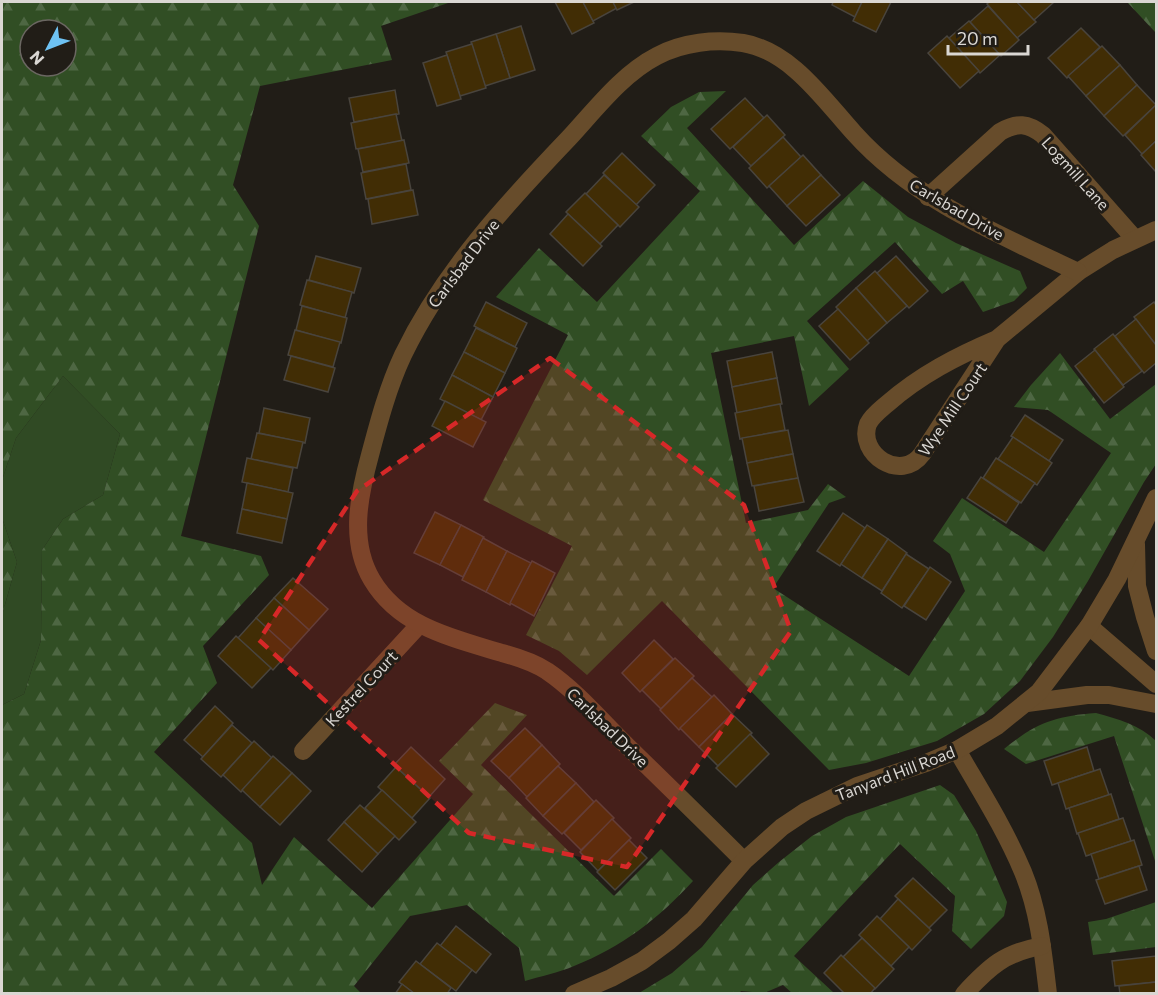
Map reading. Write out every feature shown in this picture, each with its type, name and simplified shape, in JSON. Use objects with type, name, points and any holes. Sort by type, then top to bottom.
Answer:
[{"type":"street","name":"Carlsbad Drive","points":[[744,861],[589,708],[544,669],[522,658],[443,635],[419,625],[396,609],[373,581],[361,552],[358,524],[359,501],[376,431],[389,391],[403,357],[428,309],[447,279],[494,220],[609,95],[638,69],[658,55],[689,45],[718,41],[748,44],[776,56],[801,75],[883,162],[928,197],[1078,272]]},
{"type":"street","name":"Logmill Lane","points":[[928,197],[1000,132],[1010,126],[1022,124],[1034,128],[1043,135],[1134,238]]},
{"type":"street","name":"Wye Mill Court","points":[[998,339],[937,367],[878,412],[868,423],[867,430],[869,444],[877,456],[886,464],[898,467],[910,465],[919,459],[998,339],[1078,272],[1134,238],[1156,230]]},
{"type":"street","name":"Tanyard Hill Road","points":[[574,993],[611,978],[642,961],[669,941],[694,919],[744,861],[782,827],[832,797],[957,750],[996,726],[1039,693],[1089,626],[1117,579],[1156,498]]},
{"type":"street","points":[[1136,542],[1137,586],[1156,651]]},
{"type":"street","name":"Kestrel Court","points":[[303,751],[419,625]]},
{"type":"street","points":[[1089,626],[1156,684]]},
{"type":"street","points":[[1026,704],[1087,694],[1109,695],[1156,704]]},
{"type":"street","points":[[957,750],[1005,834],[1023,873],[1035,910],[1048,993]]},
{"type":"street","points":[[964,993],[1003,958],[1022,950],[1042,946]]},
{"type":"highlighted area","points":[[550,358],[744,505],[791,631],[627,867],[469,833],[259,640],[357,491]]},
{"type":"green space","points":[[2,2],[451,2],[381,26],[392,60],[260,86],[233,185],[259,226],[181,536],[261,556],[269,575],[203,646],[217,683],[154,752],[252,843],[262,885],[294,837],[372,908],[473,794],[439,761],[495,703],[527,715],[481,765],[614,896],[661,849],[693,881],[653,920],[624,941],[574,966],[525,981],[519,948],[467,905],[410,916],[354,986],[361,993],[2,993],[2,705],[24,694],[41,640],[42,550],[63,519],[103,495],[120,434],[63,376],[16,438],[2,480]]},
{"type":"green space","points":[[1127,2],[1156,2],[1156,33]]},
{"type":"green space","points":[[726,91],[687,128],[794,245],[863,181],[908,217],[956,243],[1020,271],[1027,288],[1014,301],[983,312],[963,281],[942,294],[895,242],[807,321],[849,369],[809,406],[794,336],[711,353],[746,523],[808,510],[828,484],[846,497],[829,503],[773,588],[909,676],[965,591],[950,554],[933,541],[962,498],[1044,552],[1111,453],[1048,410],[1014,407],[1031,385],[1060,353],[1110,419],[1156,384],[1156,464],[1053,637],[1020,681],[984,714],[937,741],[866,763],[829,770],[662,601],[587,675],[559,651],[526,635],[572,546],[483,500],[568,335],[496,297],[539,248],[597,302],[700,191],[641,136],[671,107],[699,92]]},
{"type":"green space","points":[[63,376],[120,434],[103,495],[63,519],[42,550],[41,640],[24,694],[2,705],[2,615],[17,562],[2,518],[2,480],[16,438]]},
{"type":"green space","points":[[2,518],[17,562],[2,615]]},
{"type":"green space","points":[[1096,713],[1136,727],[1156,741],[1156,864],[1114,736],[1026,764],[1004,749],[1026,733],[1047,722],[1069,716]]},
{"type":"green space","points":[[940,785],[954,795],[976,831],[1007,902],[1004,916],[971,949],[952,931],[955,896],[900,844],[794,956],[834,993],[792,993],[783,985],[764,993],[741,991],[739,994],[639,993],[672,973],[702,947],[753,885],[812,836],[846,817]]},
{"type":"green space","points":[[1156,902],[1156,947],[1093,955],[1088,922],[1106,919]]},
{"type":"building","points":[[555,2],[583,2],[594,23],[572,34]]},
{"type":"building","points":[[583,2],[613,2],[617,8],[593,21]]},
{"type":"building","points":[[613,2],[634,2],[617,10]]},
{"type":"building","points":[[833,2],[862,2],[855,17],[832,5]]},
{"type":"building","points":[[862,2],[891,2],[876,32],[853,21]]},
{"type":"building","points":[[989,2],[1017,2],[1036,22],[1017,38],[987,4]]},
{"type":"building","points":[[1017,2],[1054,2],[1034,20]]},
{"type":"building","points":[[988,6],[1019,40],[1001,56],[970,22]]},
{"type":"building","points":[[969,21],[1000,55],[980,73],[949,38]]},
{"type":"building","points":[[521,26],[535,70],[510,78],[496,34]]},
{"type":"building","points":[[1081,28],[1100,47],[1067,78],[1048,58]]},
{"type":"building","points":[[496,34],[510,78],[485,86],[471,42]]},
{"type":"building","points":[[947,36],[979,71],[960,88],[928,53]]},
{"type":"building","points":[[472,44],[486,88],[460,96],[446,52]]},
{"type":"building","points":[[1102,46],[1120,65],[1086,96],[1068,76]]},
{"type":"building","points":[[447,55],[461,99],[437,106],[423,63]]},
{"type":"building","points":[[1120,65],[1137,85],[1104,116],[1086,96]]},
{"type":"building","points":[[1137,85],[1156,105],[1123,136],[1104,116]]},
{"type":"building","points":[[395,90],[399,114],[354,122],[349,98]]},
{"type":"building","points":[[745,98],[764,118],[730,149],[711,129]]},
{"type":"building","points":[[1156,105],[1156,141],[1142,154],[1125,135]]},
{"type":"building","points":[[396,114],[402,141],[356,149],[351,123]]},
{"type":"building","points":[[767,115],[785,135],[751,166],[733,147]]},
{"type":"building","points":[[783,137],[801,157],[767,188],[749,168]]},
{"type":"building","points":[[404,140],[409,163],[363,172],[358,149]]},
{"type":"building","points":[[1156,141],[1156,172],[1141,155]]},
{"type":"building","points":[[622,153],[655,185],[636,205],[603,173]]},
{"type":"building","points":[[803,155],[821,175],[787,206],[769,186]]},
{"type":"building","points":[[406,164],[411,190],[366,199],[361,173]]},
{"type":"building","points":[[604,175],[639,207],[620,227],[586,194]]},
{"type":"building","points":[[821,175],[840,195],[806,226],[787,206]]},
{"type":"building","points":[[413,190],[418,215],[372,224],[368,199]]},
{"type":"building","points":[[585,193],[618,225],[600,244],[566,212]]},
{"type":"building","points":[[568,214],[602,246],[583,266],[550,234]]},
{"type":"building","points":[[316,256],[361,268],[354,293],[309,280]]},
{"type":"building","points":[[896,256],[928,291],[909,308],[877,273]]},
{"type":"building","points":[[875,271],[907,306],[887,323],[856,288]]},
{"type":"building","points":[[307,280],[352,292],[345,318],[300,305]]},
{"type":"building","points":[[856,288],[887,323],[867,341],[836,307]]},
{"type":"building","points":[[486,302],[527,323],[515,347],[474,326]]},
{"type":"building","points":[[1154,302],[1156,305],[1156,345],[1134,317]]},
{"type":"building","points":[[302,306],[347,318],[341,343],[296,330]]},
{"type":"building","points":[[838,309],[869,343],[850,360],[819,326]]},
{"type":"building","points":[[1136,319],[1156,345],[1156,363],[1144,373],[1115,336]]},
{"type":"building","points":[[476,328],[517,348],[505,373],[464,352]]},
{"type":"building","points":[[295,330],[340,342],[333,367],[288,355]]},
{"type":"building","points":[[1113,334],[1142,371],[1123,385],[1094,349]]},
{"type":"building","points":[[1095,350],[1124,387],[1104,403],[1075,366]]},
{"type":"building","points":[[464,352],[505,373],[493,397],[452,375]]},
{"type":"building","points":[[772,352],[777,378],[732,387],[727,361]]},
{"type":"building","points":[[291,356],[335,368],[328,392],[284,380]]},
{"type":"building","points":[[452,375],[493,397],[481,420],[440,399]]},
{"type":"building","points":[[777,378],[782,404],[737,413],[732,387]]},
{"type":"building","points":[[445,401],[486,422],[473,447],[432,426]]},
{"type":"building","points":[[780,404],[785,430],[740,439],[735,413]]},
{"type":"building","points":[[264,408],[310,418],[305,443],[259,433]]},
{"type":"building","points":[[1025,415],[1063,440],[1049,461],[1011,436]]},
{"type":"building","points":[[788,430],[793,454],[747,463],[742,438]]},
{"type":"building","points":[[257,433],[303,442],[297,468],[251,459]]},
{"type":"building","points":[[1013,437],[1052,463],[1037,485],[998,459]]},
{"type":"building","points":[[793,454],[798,478],[752,486],[747,463]]},
{"type":"building","points":[[247,458],[293,468],[288,492],[242,482]]},
{"type":"building","points":[[996,458],[1035,483],[1021,503],[983,478]]},
{"type":"building","points":[[981,477],[1019,503],[1006,523],[967,498]]},
{"type":"building","points":[[798,478],[804,502],[759,511],[754,486]]},
{"type":"building","points":[[247,483],[293,493],[287,519],[242,509]]},
{"type":"building","points":[[242,509],[287,519],[282,543],[237,533]]},
{"type":"building","points":[[435,512],[461,525],[440,565],[414,553]]},
{"type":"building","points":[[843,513],[865,528],[840,566],[817,551]]},
{"type":"building","points":[[461,525],[484,537],[463,577],[440,565]]},
{"type":"building","points":[[867,525],[888,539],[862,578],[841,564]]},
{"type":"building","points":[[483,538],[507,551],[486,592],[462,580]]},
{"type":"building","points":[[888,539],[907,553],[882,591],[862,578]]},
{"type":"building","points":[[507,551],[531,563],[510,605],[486,592]]},
{"type":"building","points":[[906,554],[929,569],[902,608],[881,593]]},
{"type":"building","points":[[532,561],[555,573],[534,616],[510,603]]},
{"type":"building","points":[[930,567],[951,582],[926,620],[904,606]]},
{"type":"building","points":[[293,578],[328,609],[309,630],[274,598]]},
{"type":"building","points":[[274,598],[309,630],[291,650],[256,618]]},
{"type":"building","points":[[256,618],[291,650],[273,670],[238,638]]},
{"type":"building","points":[[236,636],[271,668],[252,688],[218,656]]},
{"type":"building","points":[[654,640],[673,659],[640,692],[622,673]]},
{"type":"building","points":[[675,658],[694,676],[661,709],[642,690]]},
{"type":"building","points":[[692,678],[712,697],[679,730],[660,710]]},
{"type":"building","points":[[714,695],[732,714],[699,747],[680,728]]},
{"type":"building","points":[[215,706],[233,723],[203,757],[184,740]]},
{"type":"building","points":[[732,714],[752,733],[718,766],[699,747]]},
{"type":"building","points":[[232,725],[252,743],[221,777],[201,759]]},
{"type":"building","points":[[525,728],[542,745],[509,778],[491,761]]},
{"type":"building","points":[[750,734],[769,754],[736,787],[716,768]]},
{"type":"building","points":[[254,741],[272,758],[241,792],[223,775]]},
{"type":"building","points":[[542,745],[560,764],[527,797],[509,778]]},
{"type":"building","points":[[411,747],[445,779],[429,797],[394,765]]},
{"type":"building","points":[[1087,747],[1094,771],[1052,785],[1044,761]]},
{"type":"building","points":[[273,756],[292,773],[260,807],[242,790]]},
{"type":"building","points":[[558,766],[576,783],[543,816],[526,798]]},
{"type":"building","points":[[396,767],[430,798],[412,818],[378,787]]},
{"type":"building","points":[[1100,769],[1109,795],[1066,809],[1058,783]]},
{"type":"building","points":[[292,773],[311,791],[280,825],[260,807]]},
{"type":"building","points":[[576,783],[594,802],[562,834],[543,816]]},
{"type":"building","points":[[382,790],[416,822],[399,840],[365,808]]},
{"type":"building","points":[[1111,794],[1119,819],[1077,834],[1069,808]]},
{"type":"building","points":[[596,800],[614,818],[581,850],[564,833]]},
{"type":"building","points":[[360,805],[395,836],[378,854],[344,822]]},
{"type":"building","points":[[1123,818],[1131,841],[1086,856],[1078,833]]},
{"type":"building","points":[[612,819],[631,838],[598,871],[580,852]]},
{"type":"building","points":[[344,822],[378,854],[362,872],[328,840]]},
{"type":"building","points":[[629,840],[647,858],[615,890],[597,872]]},
{"type":"building","points":[[1134,840],[1142,865],[1099,879],[1091,854]]},
{"type":"building","points":[[1139,866],[1147,890],[1105,904],[1096,880]]},
{"type":"building","points":[[913,878],[947,910],[929,928],[895,896]]},
{"type":"building","points":[[898,899],[931,930],[912,950],[880,919]]},
{"type":"building","points":[[877,916],[909,947],[891,966],[859,935]]},
{"type":"building","points":[[456,926],[491,954],[476,973],[440,946]]},
{"type":"building","points":[[862,938],[894,969],[875,989],[843,957]]},
{"type":"building","points":[[437,943],[472,970],[456,991],[420,964]]},
{"type":"building","points":[[841,955],[875,988],[870,994],[845,994],[824,973]]},
{"type":"building","points":[[1156,956],[1156,982],[1115,986],[1112,961]]},
{"type":"building","points":[[416,961],[451,988],[447,994],[415,994],[399,982]]},
{"type":"building","points":[[1156,982],[1156,994],[1120,994],[1119,986]]},
{"type":"building","points":[[402,984],[415,994],[395,994]]}]
